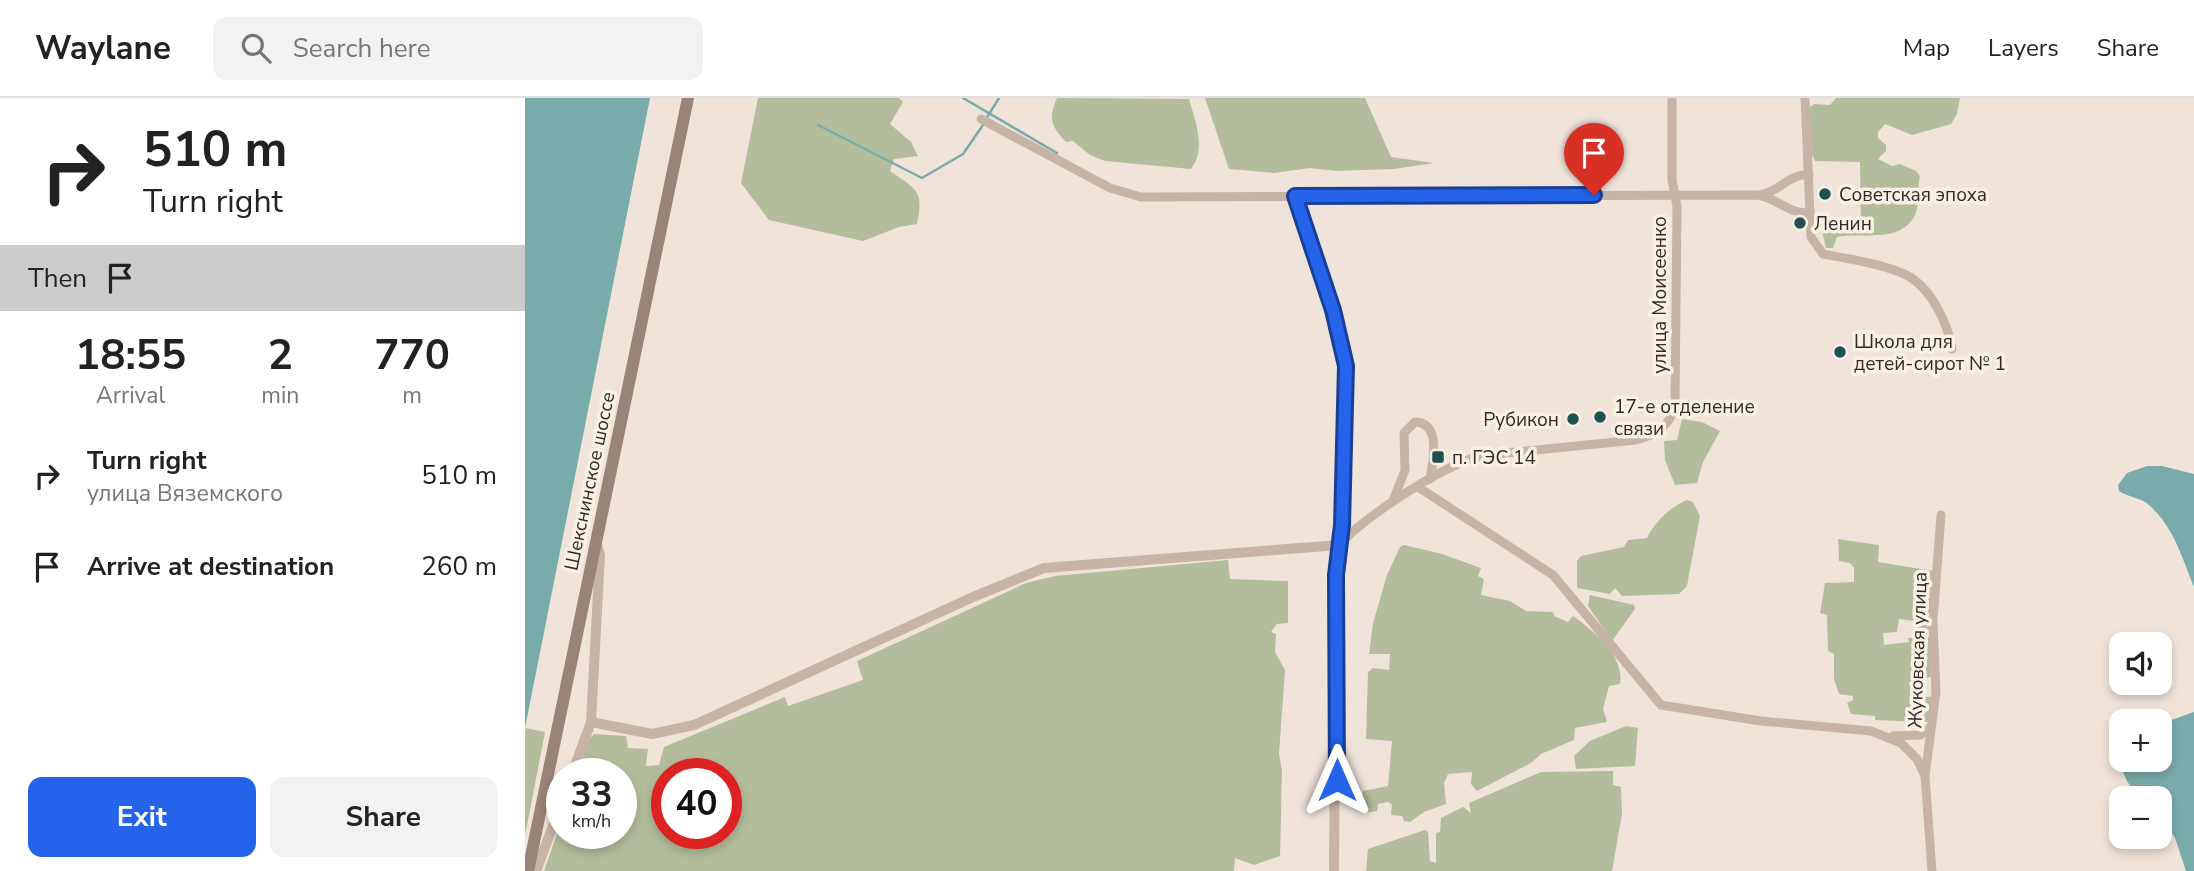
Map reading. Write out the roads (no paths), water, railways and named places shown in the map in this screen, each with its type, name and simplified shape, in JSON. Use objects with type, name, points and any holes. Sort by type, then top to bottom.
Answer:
[{"type":"main road","name":"Шекснинское шоссе","points":[[528,871],[688,98]]},
{"type":"street","name":"улица Моисеенко","points":[[1339,545],[1352,532],[1457,463],[1478,456],[1636,440],[1664,427],[1674,411],[1676,397],[1672,98]]},
{"type":"street","points":[[1805,98],[1811,237],[1823,254],[1857,260],[1912,279],[1948,325],[1952,349]]},
{"type":"street","points":[[981,119],[1101,184],[1132,196],[1757,195],[1772,192],[1792,176],[1809,174]]},
{"type":"street","points":[[1782,184],[1779,195],[1783,206]]},
{"type":"street","points":[[1757,195],[1772,198],[1795,213],[1810,213]]},
{"type":"street","points":[[1295,196],[1333,310],[1345,357],[1336,595],[1335,871]]},
{"type":"street","points":[[1391,506],[1405,470],[1404,433],[1415,422],[1426,425],[1433,437],[1430,480]]},
{"type":"street","points":[[1418,487],[1553,575],[1661,705],[1761,721],[1857,729],[1888,736],[1920,735],[1931,727]]},
{"type":"street","name":"Жуковская улица","points":[[1932,871],[1925,776],[1936,692],[1933,621],[1941,515]]},
{"type":"street","points":[[578,758],[591,722],[600,555],[596,541]]},
{"type":"street","points":[[591,722],[652,733],[694,725],[973,597],[1044,568],[1339,545]]},
{"type":"street","points":[[1888,736],[1912,752],[1925,776]]},
{"type":"street","points":[[536,871],[546,844]]},
{"type":"water","points":[[525,98],[650,98],[525,728]]},
{"type":"water","points":[[2147,466],[2162,466],[2194,474],[2194,587],[2176,543],[2158,514],[2145,502],[2119,491],[2118,485],[2127,473]]},
{"type":"water","points":[[2194,712],[2194,871],[2186,871],[2172,833],[2172,786],[2130,786],[2123,772],[2172,772],[2172,720]]},
{"type":"waterway","points":[[963,98],[1057,153]]},
{"type":"waterway","points":[[986,119],[999,98]]},
{"type":"waterway","points":[[818,125],[922,178],[963,154],[983,125]]},
{"type":"place","name":"Советская эпоха","points":[[1825,194]]},
{"type":"place","name":"Ленин","points":[[1800,223]]},
{"type":"place","name":"Школа для детей-сирот № 1","points":[[1840,352]]},
{"type":"place","name":"17-е отделение связи","points":[[1600,417]]},
{"type":"place","name":"Рубикон","points":[[1573,419]]},
{"type":"place","name":"п. ГЭС 14","points":[[1438,457]]}]
